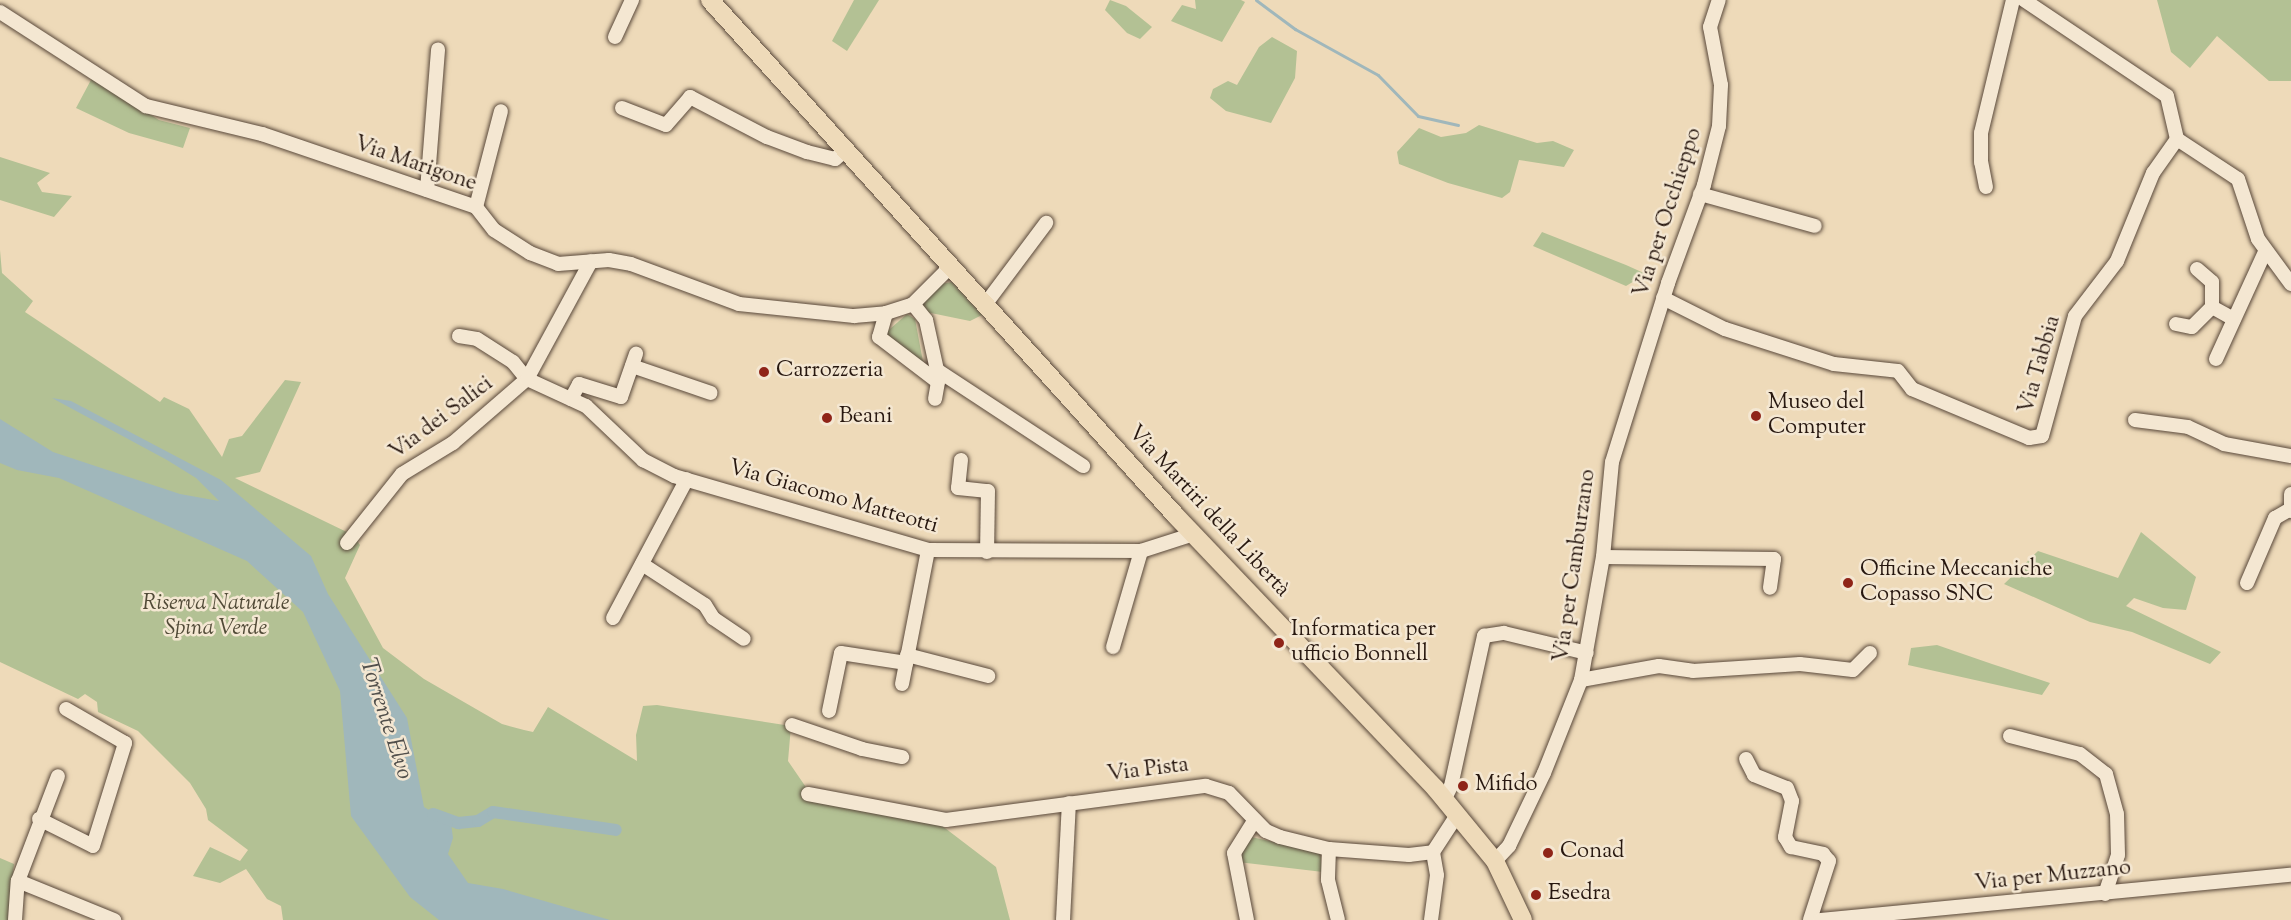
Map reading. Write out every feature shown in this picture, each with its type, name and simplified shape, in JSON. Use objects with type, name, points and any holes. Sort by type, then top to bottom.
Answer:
[{"type":"main road","name":"Via Martiri della Libertà","points":[[710,0],[950,267],[987,302],[1194,534],[1444,800],[1495,861],[1524,920]]},
{"type":"street","points":[[615,37],[633,0]]},
{"type":"street","name":"Via per Occhieppo","points":[[1618,436],[1700,194],[1722,106],[1719,65],[1710,27],[1719,0]]},
{"type":"street","points":[[1986,187],[1981,162],[1981,134],[2013,0]]},
{"type":"street","points":[[2024,0],[2167,96],[2176,139],[2238,179],[2265,252],[2291,284]]},
{"type":"street","name":"Via Marigone","points":[[0,12],[146,106],[262,134],[476,207],[494,230],[530,252],[558,264],[591,261],[631,264],[739,304],[854,315],[886,313],[913,304],[950,267]]},
{"type":"street","points":[[427,190],[438,49]]},
{"type":"street","points":[[622,108],[662,126],[671,121],[690,97],[729,114],[767,137],[807,152],[835,159],[843,149]]},
{"type":"street","points":[[476,207],[501,111]]},
{"type":"street","name":"Via Tabbia","points":[[1663,298],[1725,329],[1834,364],[1898,371],[1912,389],[2029,438],[2042,436],[2075,316],[2117,261],[2152,173],[2176,139]]},
{"type":"street","points":[[1700,194],[1815,226]]},
{"type":"street","points":[[987,302],[1046,224]]},
{"type":"street","points":[[2216,359],[2265,252]]},
{"type":"street","name":"Via dei Salici","points":[[347,543],[402,474],[453,442],[527,379],[591,261]]},
{"type":"street","points":[[2176,324],[2192,327],[2212,307],[2212,282],[2197,269]]},
{"type":"street","points":[[913,304],[926,320],[937,370],[1083,466]]},
{"type":"street","points":[[2212,307],[2234,319]]},
{"type":"street","points":[[886,313],[879,337],[938,382],[935,399]]},
{"type":"street","points":[[459,336],[477,339],[513,362],[527,379]]},
{"type":"street","points":[[571,399],[579,384],[621,397],[634,360],[711,393]]},
{"type":"street","name":"Via Giacomo Matteotti","points":[[527,379],[586,406],[643,460],[687,479],[928,550],[1141,551],[1194,534]]},
{"type":"street","points":[[2134,420],[2188,427],[2224,444],[2291,456]]},
{"type":"street","name":"Via per Camburzano","points":[[1495,861],[1509,846],[1544,773],[1581,680],[1603,557],[1612,462],[1618,436]]},
{"type":"street","points":[[962,460],[957,488],[988,490],[987,552]]},
{"type":"street","points":[[613,618],[687,479]]},
{"type":"street","points":[[2247,582],[2275,518],[2290,511],[2291,494]]},
{"type":"street","points":[[902,684],[928,550]]},
{"type":"street","points":[[1113,647],[1141,551]]},
{"type":"street","points":[[1603,557],[1774,559],[1770,588]]},
{"type":"street","points":[[642,564],[705,605],[713,618],[744,639]]},
{"type":"street","points":[[1444,800],[1451,786],[1484,636],[1504,633],[1587,653]]},
{"type":"street","points":[[1581,680],[1659,666],[1693,671],[1800,664],[1852,670],[1870,652]]},
{"type":"street","points":[[829,711],[841,653],[906,659],[988,676]]},
{"type":"street","points":[[39,819],[93,846],[125,743],[66,709]]},
{"type":"street","points":[[792,725],[862,749],[902,757]]},
{"type":"street","points":[[2010,736],[2080,754],[2106,774],[2117,813],[2118,855],[2105,894]]},
{"type":"street","points":[[1746,759],[1754,775],[1787,788],[1792,801],[1785,837],[1791,847],[1823,854],[1829,861],[1810,920]]},
{"type":"street","points":[[15,920],[18,881],[39,819],[58,776]]},
{"type":"street","name":"Via Pista","points":[[808,794],[933,820],[1206,786],[1228,793],[1255,820],[1280,837],[1329,849],[1408,855],[1433,852]]},
{"type":"street","points":[[1063,920],[1069,803]]},
{"type":"street","points":[[1431,920],[1437,874],[1433,852],[1457,815]]},
{"type":"street","points":[[1247,920],[1234,853],[1255,820]]},
{"type":"street","points":[[1329,849],[1328,880],[1338,920]]},
{"type":"street","name":"Via per Muzzano","points":[[1820,920],[2291,875]]},
{"type":"street","points":[[18,881],[114,920]]},
{"type":"green space","points":[[854,0],[879,0],[847,51],[832,41]]},
{"type":"green space","points":[[1110,0],[1126,6],[1152,27],[1140,39],[1127,33],[1105,10]]},
{"type":"green space","points":[[1195,0],[1241,0],[1245,2],[1222,42],[1171,21],[1182,5],[1196,9]]},
{"type":"green space","points":[[2157,0],[2291,0],[2291,81],[2269,81],[2217,36],[2190,68],[2171,52]]},
{"type":"green space","points":[[1272,37],[1297,51],[1295,78],[1271,123],[1226,111],[1210,98],[1213,89],[1228,81],[1237,85],[1259,47]]},
{"type":"green space","points":[[92,78],[159,120],[190,128],[183,148],[129,133],[76,108]]},
{"type":"green space","points":[[1479,125],[1537,143],[1553,141],[1574,150],[1564,167],[1519,160],[1510,192],[1502,198],[1448,183],[1399,164],[1397,152],[1419,128],[1441,137],[1466,133]]},
{"type":"green space","points":[[0,157],[50,173],[37,183],[42,192],[72,196],[54,217],[0,200]]},
{"type":"green space","points":[[1542,232],[1646,274],[1626,286],[1533,246]]},
{"type":"green space","name":"Riserva Naturale Spina Verde","points":[[0,250],[2,273],[33,301],[25,312],[160,402],[164,397],[189,409],[222,457],[229,439],[242,436],[285,380],[301,382],[260,472],[235,478],[353,535],[360,545],[345,578],[383,648],[424,679],[502,724],[524,730],[533,732],[548,707],[637,761],[636,735],[643,706],[657,705],[791,726],[788,761],[812,796],[941,825],[996,867],[1010,920],[283,920],[281,906],[267,899],[246,869],[220,883],[193,876],[210,847],[240,861],[248,850],[208,820],[206,809],[190,783],[138,731],[98,712],[97,702],[85,694],[78,699],[0,662]]},
{"type":"green space","points":[[952,282],[982,315],[970,321],[926,312],[918,305],[940,284]]},
{"type":"green space","points":[[907,314],[915,319],[924,367],[882,336]]},
{"type":"green space","points":[[2141,532],[2196,577],[2186,610],[2163,608],[2134,598],[2126,606],[2221,652],[2210,664],[2132,632],[2090,622],[2004,584],[2038,551],[2118,578]]},
{"type":"green space","points":[[1937,645],[2050,683],[2042,695],[1908,665],[1911,648]]},
{"type":"green space","points":[[1251,837],[1320,852],[1323,872],[1238,862],[1240,846]]},
{"type":"green space","points":[[0,858],[14,864],[8,920],[0,920]]},
{"type":"water","name":"Torrente Elvo","points":[[52,398],[71,401],[221,480],[311,556],[328,594],[407,718],[424,807],[451,823],[453,838],[448,854],[468,883],[503,889],[610,920],[439,920],[410,897],[351,816],[340,691],[303,612],[247,561],[59,478],[17,470],[0,463],[0,419],[53,452],[180,494],[219,501],[196,478],[167,460]]},
{"type":"waterway","points":[[1256,0],[1295,29],[1378,75],[1418,116],[1458,125]]},
{"type":"waterway","points":[[433,814],[458,823],[478,821],[493,812],[616,830]]},
{"type":"place","name":"Carrozzeria","points":[[764,372]]},
{"type":"place","name":"Museo del Computer","points":[[1756,416]]},
{"type":"place","name":"Beani","points":[[827,418]]},
{"type":"place","name":"Officine Meccaniche Copasso SNC","points":[[1848,583]]},
{"type":"place","name":"Informatica per ufficio Bonnell","points":[[1279,643]]},
{"type":"place","name":"Mifido","points":[[1463,786]]},
{"type":"place","name":"Conad","points":[[1548,853]]},
{"type":"place","name":"Esedra","points":[[1536,895]]}]
